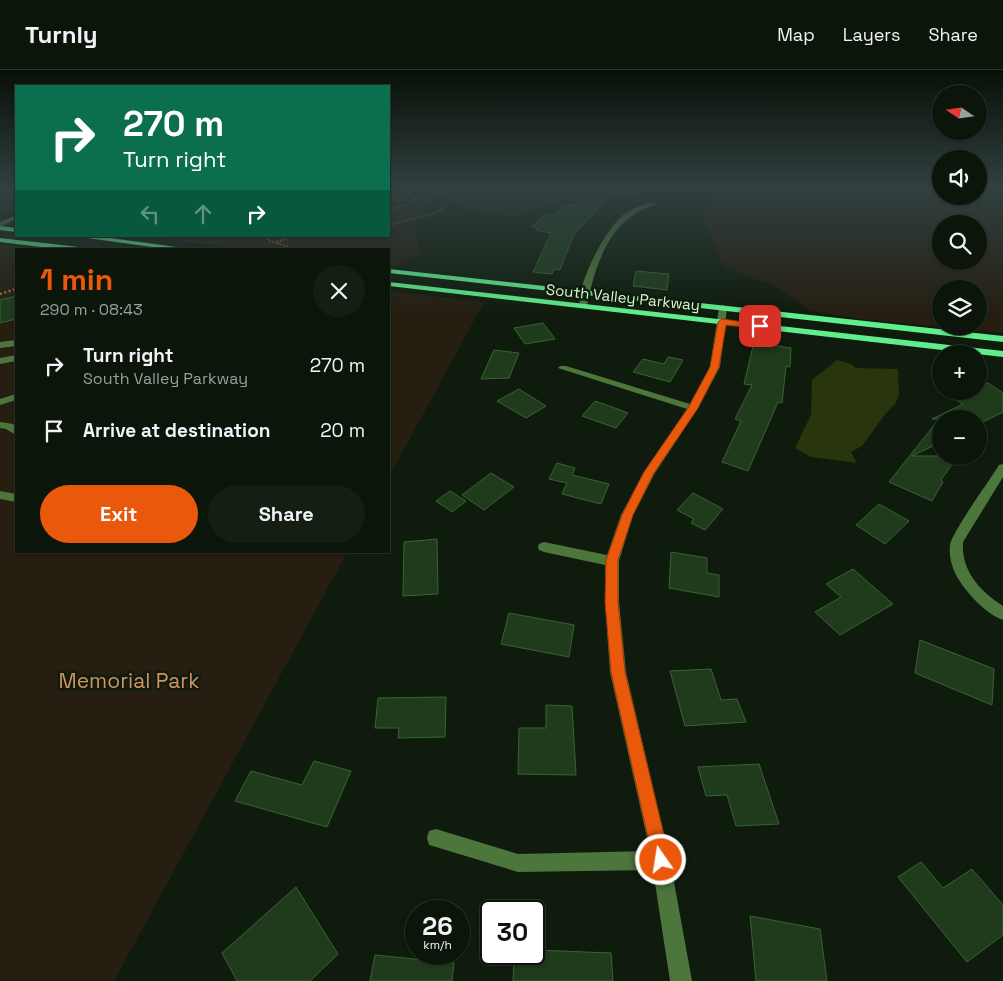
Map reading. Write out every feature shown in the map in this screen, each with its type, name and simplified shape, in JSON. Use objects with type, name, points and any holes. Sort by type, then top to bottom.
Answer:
[{"type":"main road","points":[[84,237],[179,248]]},
{"type":"main road","points":[[0,240],[70,248]]},
{"type":"main road","name":"South Valley Parkway","points":[[390,271],[585,292],[723,315],[1003,354]]},
{"type":"main road","name":"South Valley Parkway","points":[[390,284],[583,306],[723,315],[1003,339]]},
{"type":"street","points":[[583,306],[585,292],[598,254],[606,238],[613,230]]},
{"type":"street","points":[[681,981],[661,860],[618,672],[612,602],[612,560],[627,515],[650,472],[693,408],[715,367],[723,315]]},
{"type":"street","points":[[0,345],[15,343]]},
{"type":"street","points":[[0,361],[15,358]]},
{"type":"street","points":[[563,368],[693,408]]},
{"type":"street","points":[[0,402],[15,397]]},
{"type":"street","points":[[0,425],[9,426],[15,431]]},
{"type":"street","points":[[1003,468],[957,542],[954,553],[962,574],[982,599],[1003,614]]},
{"type":"street","points":[[0,495],[15,498]]},
{"type":"street","points":[[544,547],[612,560]]},
{"type":"street","points":[[436,838],[518,862],[661,860]]},
{"type":"path","points":[[266,237],[268,240],[292,248]]},
{"type":"path","points":[[277,242],[291,237]]},
{"type":"path","points":[[0,294],[15,289]]},
{"type":"green space","points":[[390,230],[416,230],[420,255],[397,266],[390,265],[390,248],[239,248],[147,237],[390,237]]},
{"type":"green space","points":[[708,230],[932,230],[932,270],[987,270],[987,230],[1003,230],[1003,333],[987,331],[987,280],[932,280],[932,326],[861,319],[810,311],[773,285],[723,266]]},
{"type":"green space","name":"Memorial Park","points":[[0,245],[34,248],[15,248],[15,553],[347,553],[114,981],[0,981]]},
{"type":"green space","points":[[390,291],[484,302],[390,475]]},
{"type":"shaded area","points":[[837,360],[851,364],[856,368],[898,369],[899,396],[895,404],[886,413],[862,446],[851,452],[857,463],[811,457],[795,448],[811,415],[812,380]]},
{"type":"building","points":[[536,230],[578,230],[574,234],[560,270],[554,269],[552,274],[533,272],[551,233]]},
{"type":"building","points":[[636,271],[669,274],[667,290],[633,286]]},
{"type":"building","points":[[15,296],[15,319],[0,323],[0,300]]},
{"type":"building","points":[[543,323],[555,339],[525,344],[514,328]]},
{"type":"building","points":[[754,342],[791,348],[790,367],[786,366],[782,403],[778,402],[748,471],[722,462],[741,421],[735,419],[752,385],[744,384]]},
{"type":"building","points":[[494,350],[519,353],[509,378],[481,379]]},
{"type":"building","points":[[668,357],[683,360],[670,382],[633,372],[643,359],[664,364]]},
{"type":"building","points":[[987,383],[1003,393],[1003,412],[987,420],[987,410],[951,410],[963,404],[956,400],[987,400]]},
{"type":"building","points":[[519,389],[546,406],[526,418],[497,401]]},
{"type":"building","points":[[595,401],[628,413],[616,428],[582,416]]},
{"type":"building","points":[[932,428],[932,446],[912,456],[932,456],[932,465],[952,465],[941,480],[943,482],[932,501],[889,482]]},
{"type":"building","points":[[557,463],[575,468],[572,475],[609,484],[601,504],[562,494],[567,483],[549,479]]},
{"type":"building","points":[[491,473],[514,487],[484,510],[462,495]]},
{"type":"building","points":[[450,491],[466,501],[452,512],[436,501]]},
{"type":"building","points":[[693,493],[723,509],[705,530],[691,523],[694,519],[677,510]]},
{"type":"building","points":[[879,504],[909,521],[885,544],[856,525]]},
{"type":"building","points":[[437,539],[438,594],[403,596],[404,542]]},
{"type":"building","points":[[671,552],[707,558],[707,573],[719,575],[719,597],[669,588]]},
{"type":"building","points":[[853,569],[893,604],[840,635],[815,612],[841,597],[826,584]]},
{"type":"building","points":[[509,613],[574,625],[569,657],[501,644]]},
{"type":"building","points":[[920,640],[994,669],[992,705],[915,673]]},
{"type":"building","points":[[711,669],[721,700],[737,699],[746,722],[685,726],[670,671]]},
{"type":"building","points":[[446,697],[445,737],[398,738],[399,728],[375,728],[378,698]]},
{"type":"building","points":[[546,705],[572,706],[576,775],[518,774],[519,728],[546,728]]},
{"type":"building","points":[[314,761],[351,771],[327,827],[235,801],[251,771],[302,785]]},
{"type":"building","points":[[759,764],[779,824],[736,826],[727,795],[706,796],[698,767]]},
{"type":"building","points":[[921,862],[943,888],[972,869],[1003,905],[1003,935],[967,962],[898,877]]},
{"type":"building","points":[[296,887],[338,954],[310,981],[237,981],[222,953]]},
{"type":"building","points":[[750,916],[820,929],[827,981],[756,981]]},
{"type":"building","points":[[545,950],[611,953],[613,981],[513,981],[514,965],[545,965]]},
{"type":"building","points":[[375,955],[405,958],[405,965],[454,965],[452,981],[370,981]]},
{"type":"route","points":[[661,860],[618,672],[612,602],[612,560],[627,515],[650,472],[693,408],[715,367],[722,322],[760,326]]}]
